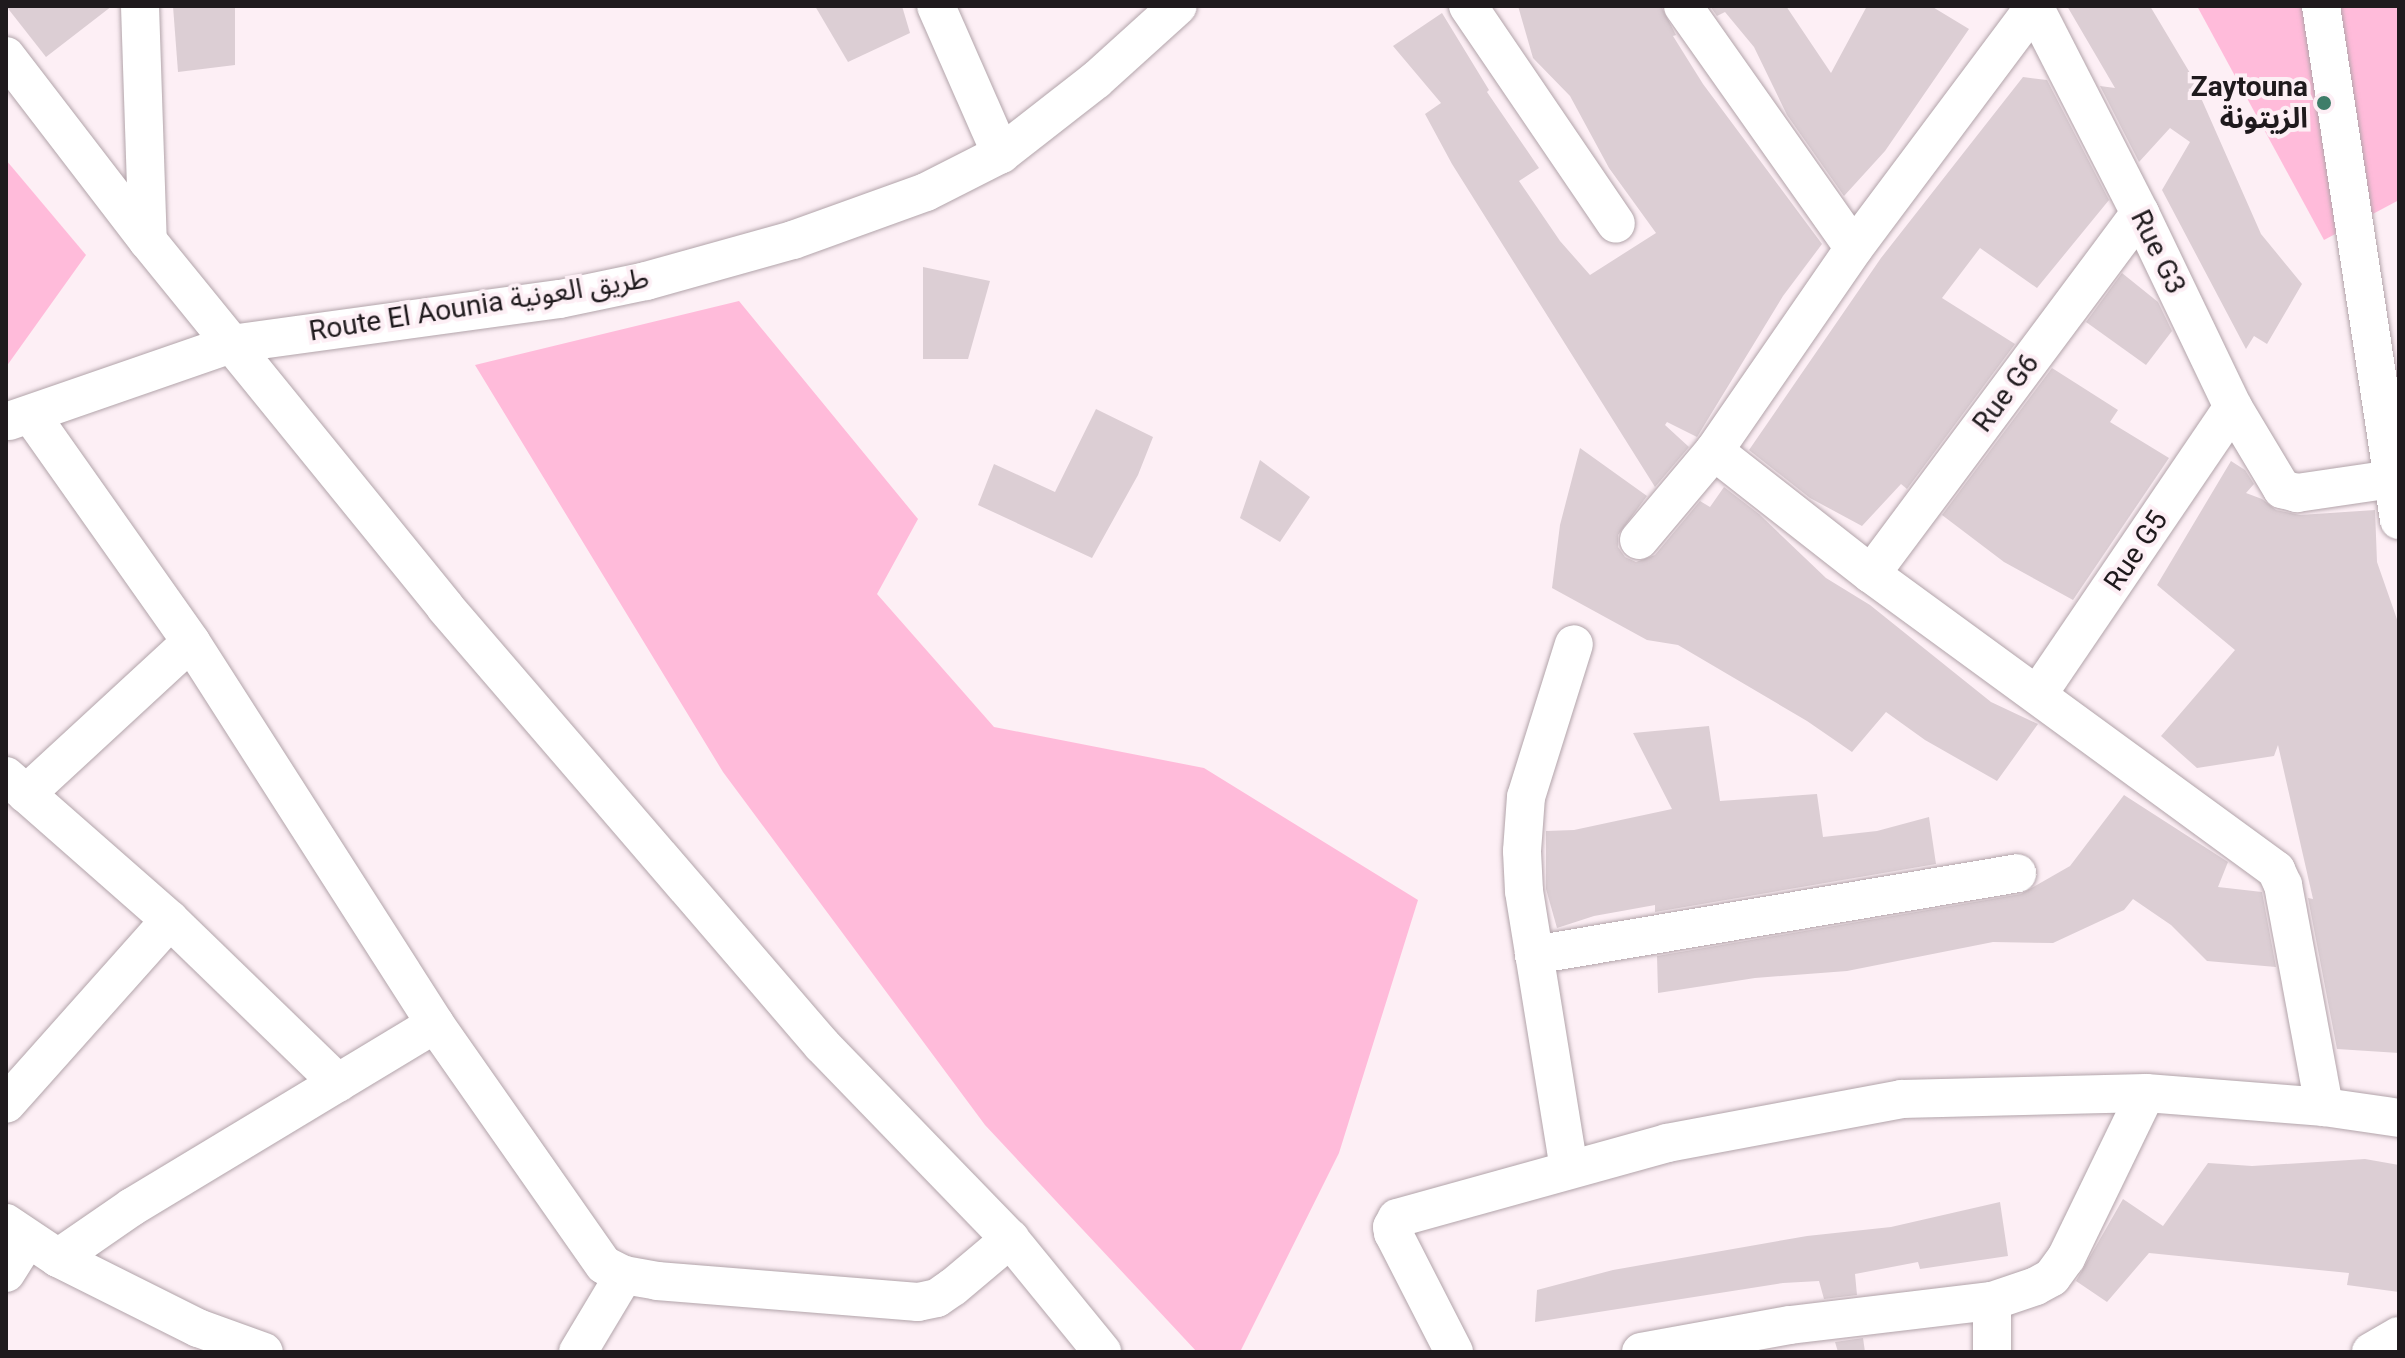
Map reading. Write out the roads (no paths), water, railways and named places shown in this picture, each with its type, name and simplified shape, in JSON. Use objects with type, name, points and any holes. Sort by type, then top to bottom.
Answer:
[{"type":"street","points":[[140,6],[148,241]]},
{"type":"street","points":[[936,6],[1001,154]]},
{"type":"street","name":"Route El Aounia طريق العونية","points":[[19,418],[231,344],[560,299],[646,281],[807,235],[926,192],[1001,154],[1096,80],[1178,6]]},
{"type":"street","points":[[1468,6],[1616,224]]},
{"type":"street","points":[[1683,6],[1854,248]]},
{"type":"street","points":[[1639,540],[1714,451],[1854,248],[2034,6]]},
{"type":"street","name":"Rue G3","points":[[2034,6],[2140,213],[2233,407],[2282,489],[2289,492],[2395,479]]},
{"type":"street","points":[[2321,6],[2399,520]]},
{"type":"street","points":[[6,56],[148,241],[445,607],[822,1045],[1010,1239],[1102,1352]]},
{"type":"street","name":"Rue G6","points":[[1871,574],[2140,213]]},
{"type":"street","name":"Rue G5","points":[[2038,694],[2233,407]]},
{"type":"street","points":[[19,418],[191,642],[435,1024],[604,1265],[624,1275],[657,1281],[918,1302],[937,1298],[1010,1239]]},
{"type":"street","points":[[1714,451],[1871,574],[2276,870],[2283,885],[2324,1107]]},
{"type":"street","points":[[191,642],[16,785],[170,920],[338,1083]]},
{"type":"street","points":[[1569,1169],[1524,891],[1526,797],[1574,644]]},
{"type":"street","points":[[1534,955],[2017,873]]},
{"type":"street","points":[[6,1104],[170,920]]},
{"type":"street","points":[[6,1273],[30,1240],[132,1207],[435,1024]]},
{"type":"street","points":[[1641,1352],[1792,1338],[1992,1301],[2036,1286],[2059,1268],[2146,1093]]},
{"type":"street","points":[[1454,1352],[1393,1233],[1393,1222],[1403,1214],[1667,1143],[1901,1099],[2146,1093],[2324,1107],[2399,1118]]},
{"type":"street","points":[[30,1240],[190,1340],[264,1352]]},
{"type":"street","points":[[578,1352],[624,1275]]},
{"type":"street","points":[[1992,1301],[1992,1352]]},
{"type":"street","points":[[2371,1352],[2399,1336]]},
{"type":"place","name":"Zaytouna الزيتونة","points":[[2324,103]]}]
